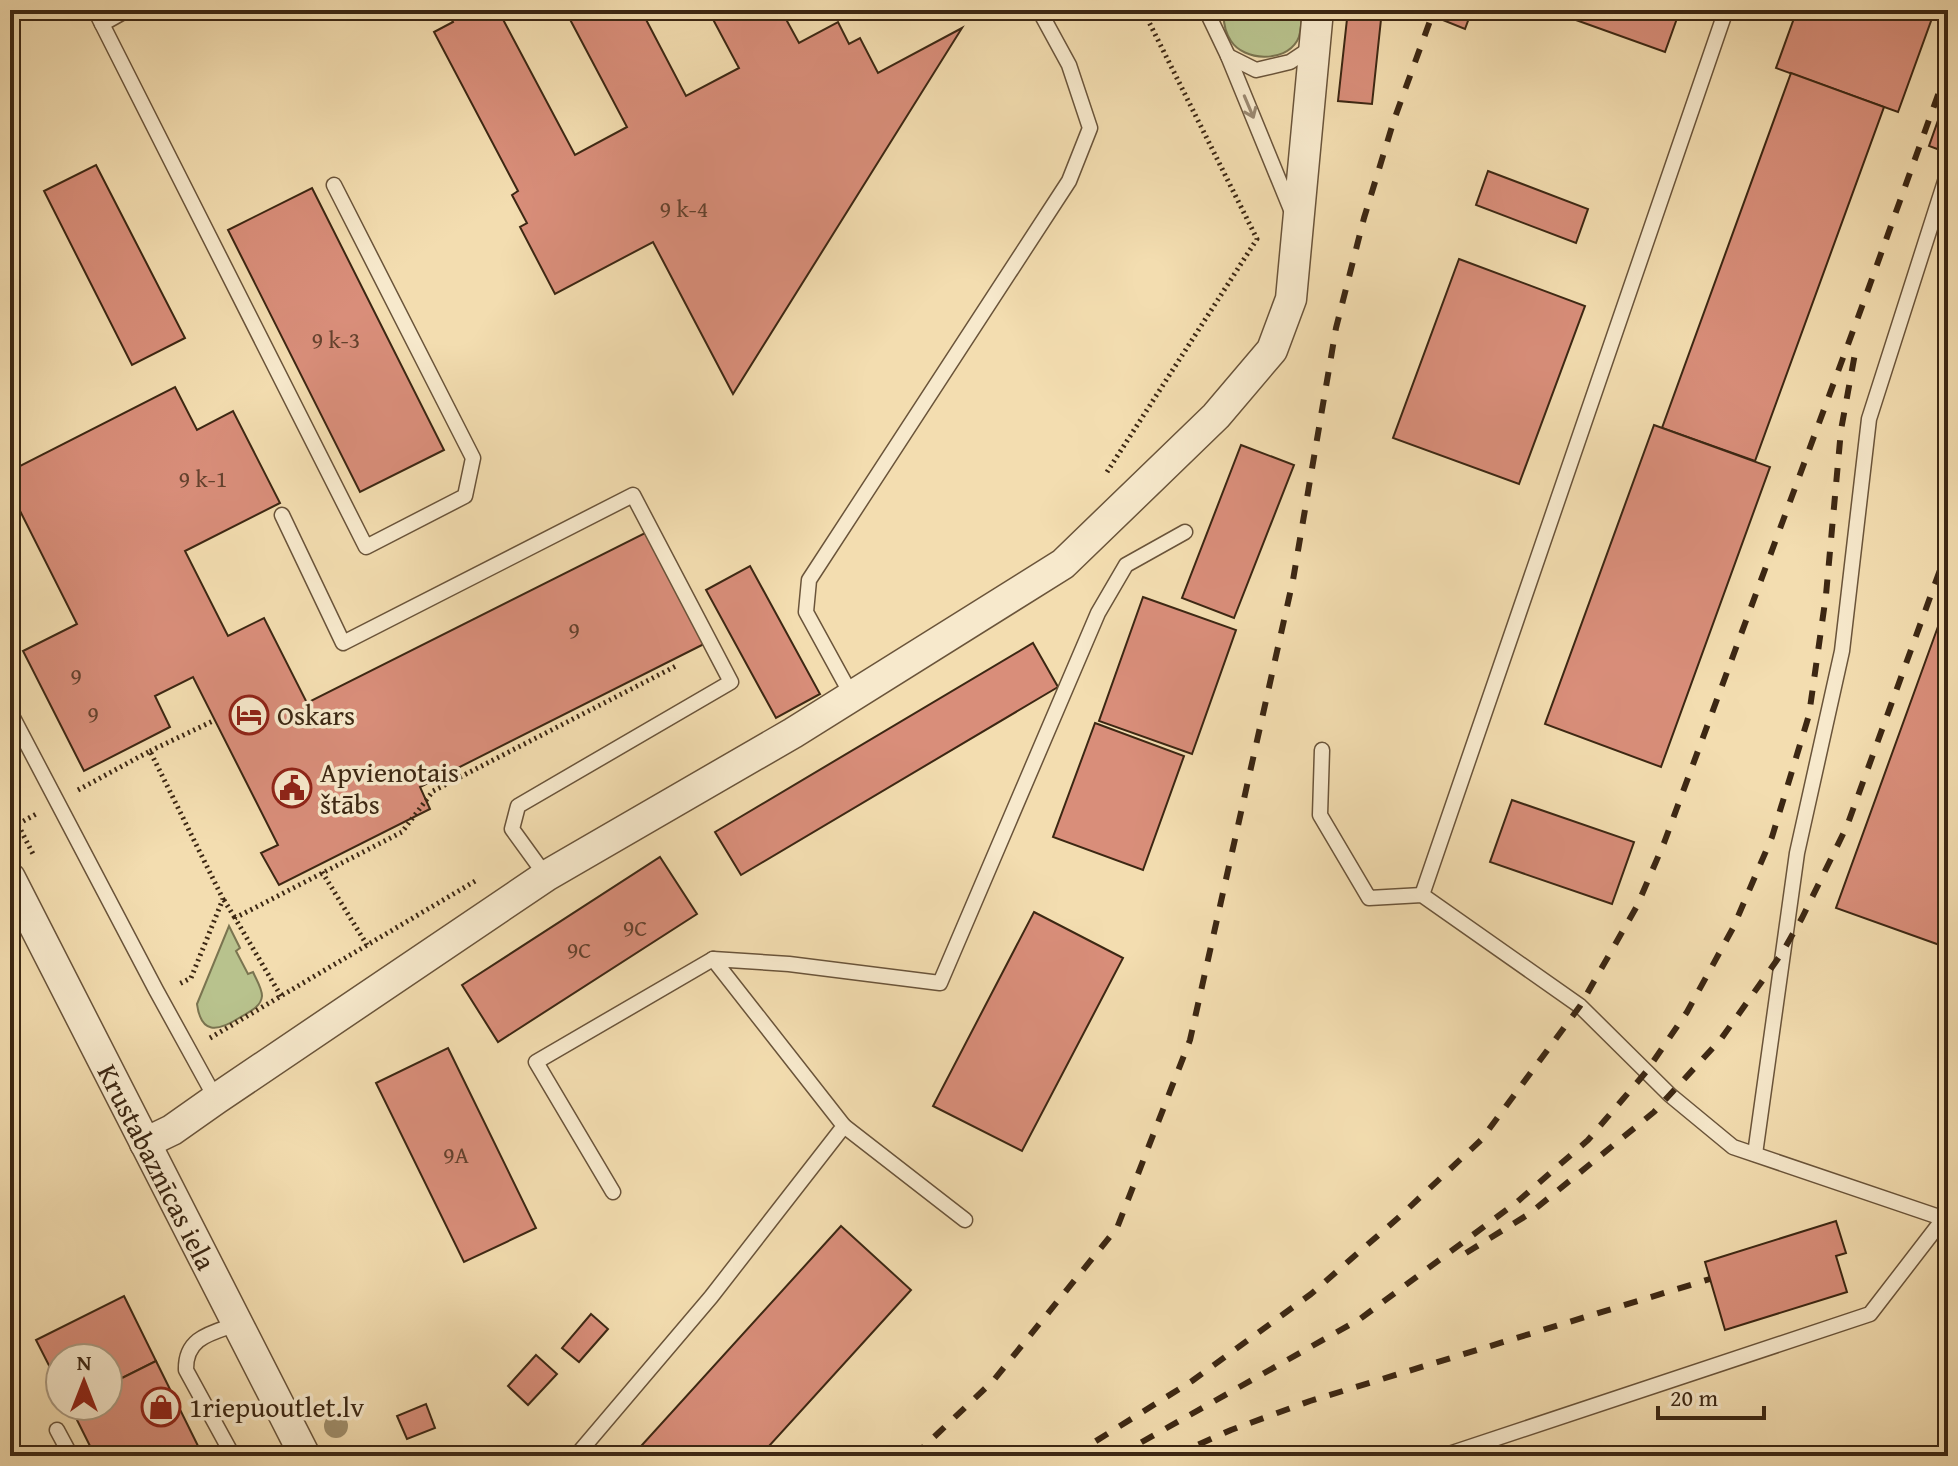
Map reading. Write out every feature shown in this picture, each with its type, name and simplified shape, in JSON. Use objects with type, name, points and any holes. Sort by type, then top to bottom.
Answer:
[{"type":"street","points":[[145,1143],[172,1130],[546,876],[793,733],[1063,564],[1216,416],[1272,350],[1291,299],[1318,10]]},
{"type":"street","name":"Krustabaznīcas iela","points":[[10,878],[305,1456]]},
{"type":"lane","points":[[95,10],[366,547],[465,496],[473,458],[334,185]]},
{"type":"lane","points":[[102,24],[127,10]]},
{"type":"lane","points":[[852,696],[806,612],[809,580],[1069,181],[1090,128],[1069,65],[1039,10]]},
{"type":"lane","points":[[1206,10],[1297,224]]},
{"type":"lane","points":[[1422,895],[1726,10]]},
{"type":"lane","points":[[1228,56],[1256,70],[1290,62],[1314,46]]},
{"type":"lane","points":[[1755,1154],[1797,853],[1842,651],[1869,419],[1948,172]]},
{"type":"lane","points":[[282,515],[343,643],[633,495],[731,682],[518,806],[512,829],[546,876]]},
{"type":"lane","points":[[613,1192],[536,1062],[713,959],[789,964],[940,983],[1098,613],[1126,565],[1185,532]]},
{"type":"lane","points":[[10,712],[216,1099]]},
{"type":"lane","points":[[1322,750],[1320,815],[1369,898],[1422,895],[1580,1006],[1670,1095],[1733,1147],[1947,1215],[1870,1314],[1443,1456]]},
{"type":"lane","points":[[713,959],[844,1126],[965,1220]]},
{"type":"lane","points":[[576,1456],[711,1297],[844,1126]]},
{"type":"lane","points":[[233,1456],[186,1370],[185,1357],[193,1345],[207,1335],[237,1324]]},
{"type":"lane","points":[[57,1430],[71,1456]]},
{"type":"path","points":[[235,918],[402,832],[433,791],[676,666]]},
{"type":"path","points":[[18,824],[150,751],[215,720]]},
{"type":"path","points":[[150,751],[223,899],[281,996]]},
{"type":"path","points":[[322,872],[367,945]]},
{"type":"path","points":[[178,985],[191,978],[223,899]]},
{"type":"green space","points":[[1224,10],[1302,10],[1299,38],[1291,48],[1274,56],[1245,53],[1229,37]]},
{"type":"green space","points":[[229,926],[240,948],[236,951],[248,974],[253,972],[262,996],[250,1012],[224,1026],[211,1028],[202,1021],[197,1004]]},
{"type":"building","points":[[447,10],[498,10],[575,155],[627,127],[565,10],[641,10],[686,96],[739,68],[708,10],[781,10],[799,43],[838,22],[849,44],[860,38],[878,73],[962,28],[733,394],[653,242],[555,294],[520,227],[527,223],[512,195],[518,191],[434,32],[453,22]]},
{"type":"building","points":[[1348,10],[1382,10],[1372,104],[1338,101]]},
{"type":"building","points":[[1418,10],[1472,10],[1465,29]]},
{"type":"building","points":[[1548,10],[1680,10],[1665,52]]},
{"type":"building","points":[[1797,10],[1935,10],[1898,112],[1776,68]]},
{"type":"building","points":[[1791,73],[1884,107],[1755,461],[1662,428]]},
{"type":"building","points":[[1948,92],[1948,153],[1929,146]]},
{"type":"building","points":[[96,165],[185,338],[132,365],[44,191]]},
{"type":"building","points":[[1488,171],[1588,209],[1576,243],[1476,205]]},
{"type":"building","points":[[312,188],[444,450],[360,492],[228,230]]},
{"type":"building","points":[[1459,259],[1585,306],[1519,484],[1393,438]]},
{"type":"building","points":[[175,387],[197,430],[233,411],[280,503],[185,551],[228,636],[264,618],[307,703],[647,532],[704,644],[420,787],[430,809],[279,885],[261,853],[278,845],[193,677],[155,696],[170,727],[84,771],[23,651],[77,624],[10,491],[10,471]]},
{"type":"building","points":[[1654,425],[1770,467],[1661,767],[1545,724]]},
{"type":"building","points":[[1241,445],[1294,465],[1234,618],[1182,598]]},
{"type":"building","points":[[750,566],[820,694],[776,718],[706,590]]},
{"type":"building","points":[[1143,597],[1236,630],[1192,754],[1099,721]]},
{"type":"building","points":[[1948,599],[1948,948],[1836,908]]},
{"type":"building","points":[[1033,643],[1058,687],[741,875],[715,832]]},
{"type":"building","points":[[1095,723],[1184,756],[1143,870],[1053,837]]},
{"type":"building","points":[[1512,800],[1634,842],[1612,904],[1490,862]]},
{"type":"building","points":[[660,857],[697,914],[498,1042],[462,985]]},
{"type":"building","points":[[1034,912],[1123,958],[1022,1151],[933,1106]]},
{"type":"building","points":[[448,1048],[536,1228],[464,1262],[376,1083]]},
{"type":"building","points":[[1836,1221],[1846,1253],[1836,1256],[1847,1292],[1725,1330],[1705,1262]]},
{"type":"building","points":[[841,1226],[911,1290],[760,1456],[632,1456]]},
{"type":"building","points":[[124,1296],[156,1361],[124,1377],[124,1342],[44,1342],[44,1356],[36,1340]]},
{"type":"building","points":[[591,1314],[608,1329],[579,1362],[562,1348]]},
{"type":"building","points":[[536,1355],[557,1374],[528,1405],[508,1386]]},
{"type":"building","points":[[156,1361],[203,1456],[95,1456],[78,1422],[124,1422],[124,1377]]},
{"type":"building","points":[[426,1404],[435,1428],[407,1439],[397,1416]]},
{"type":"railway","points":[[914,1456],[993,1381],[1117,1228],[1190,1040],[1293,580],[1336,328],[1364,218],[1394,120],[1434,10]]},
{"type":"railway","points":[[1072,1456],[1192,1381],[1311,1294],[1398,1218],[1481,1140],[1580,1006],[1637,906],[1664,843],[1948,67]]},
{"type":"railway","points":[[1117,1456],[1360,1319],[1517,1202],[1588,1140],[1646,1072],[1687,1012],[1733,928],[1772,837],[1809,715],[1826,595],[1841,430],[1856,348]]},
{"type":"railway","points":[[1466,1253],[1529,1214],[1654,1112],[1721,1039],[1782,953],[1847,826],[1948,548]]},
{"type":"railway","points":[[1173,1456],[1231,1430],[1310,1401],[1710,1279]]},
{"type":"place","name":"Oskars","points":[[249,715]]},
{"type":"place","name":"Apvienotais štābs","points":[[292,788]]},
{"type":"place","name":"1riepuoutlet.lv","points":[[161,1407]]}]
